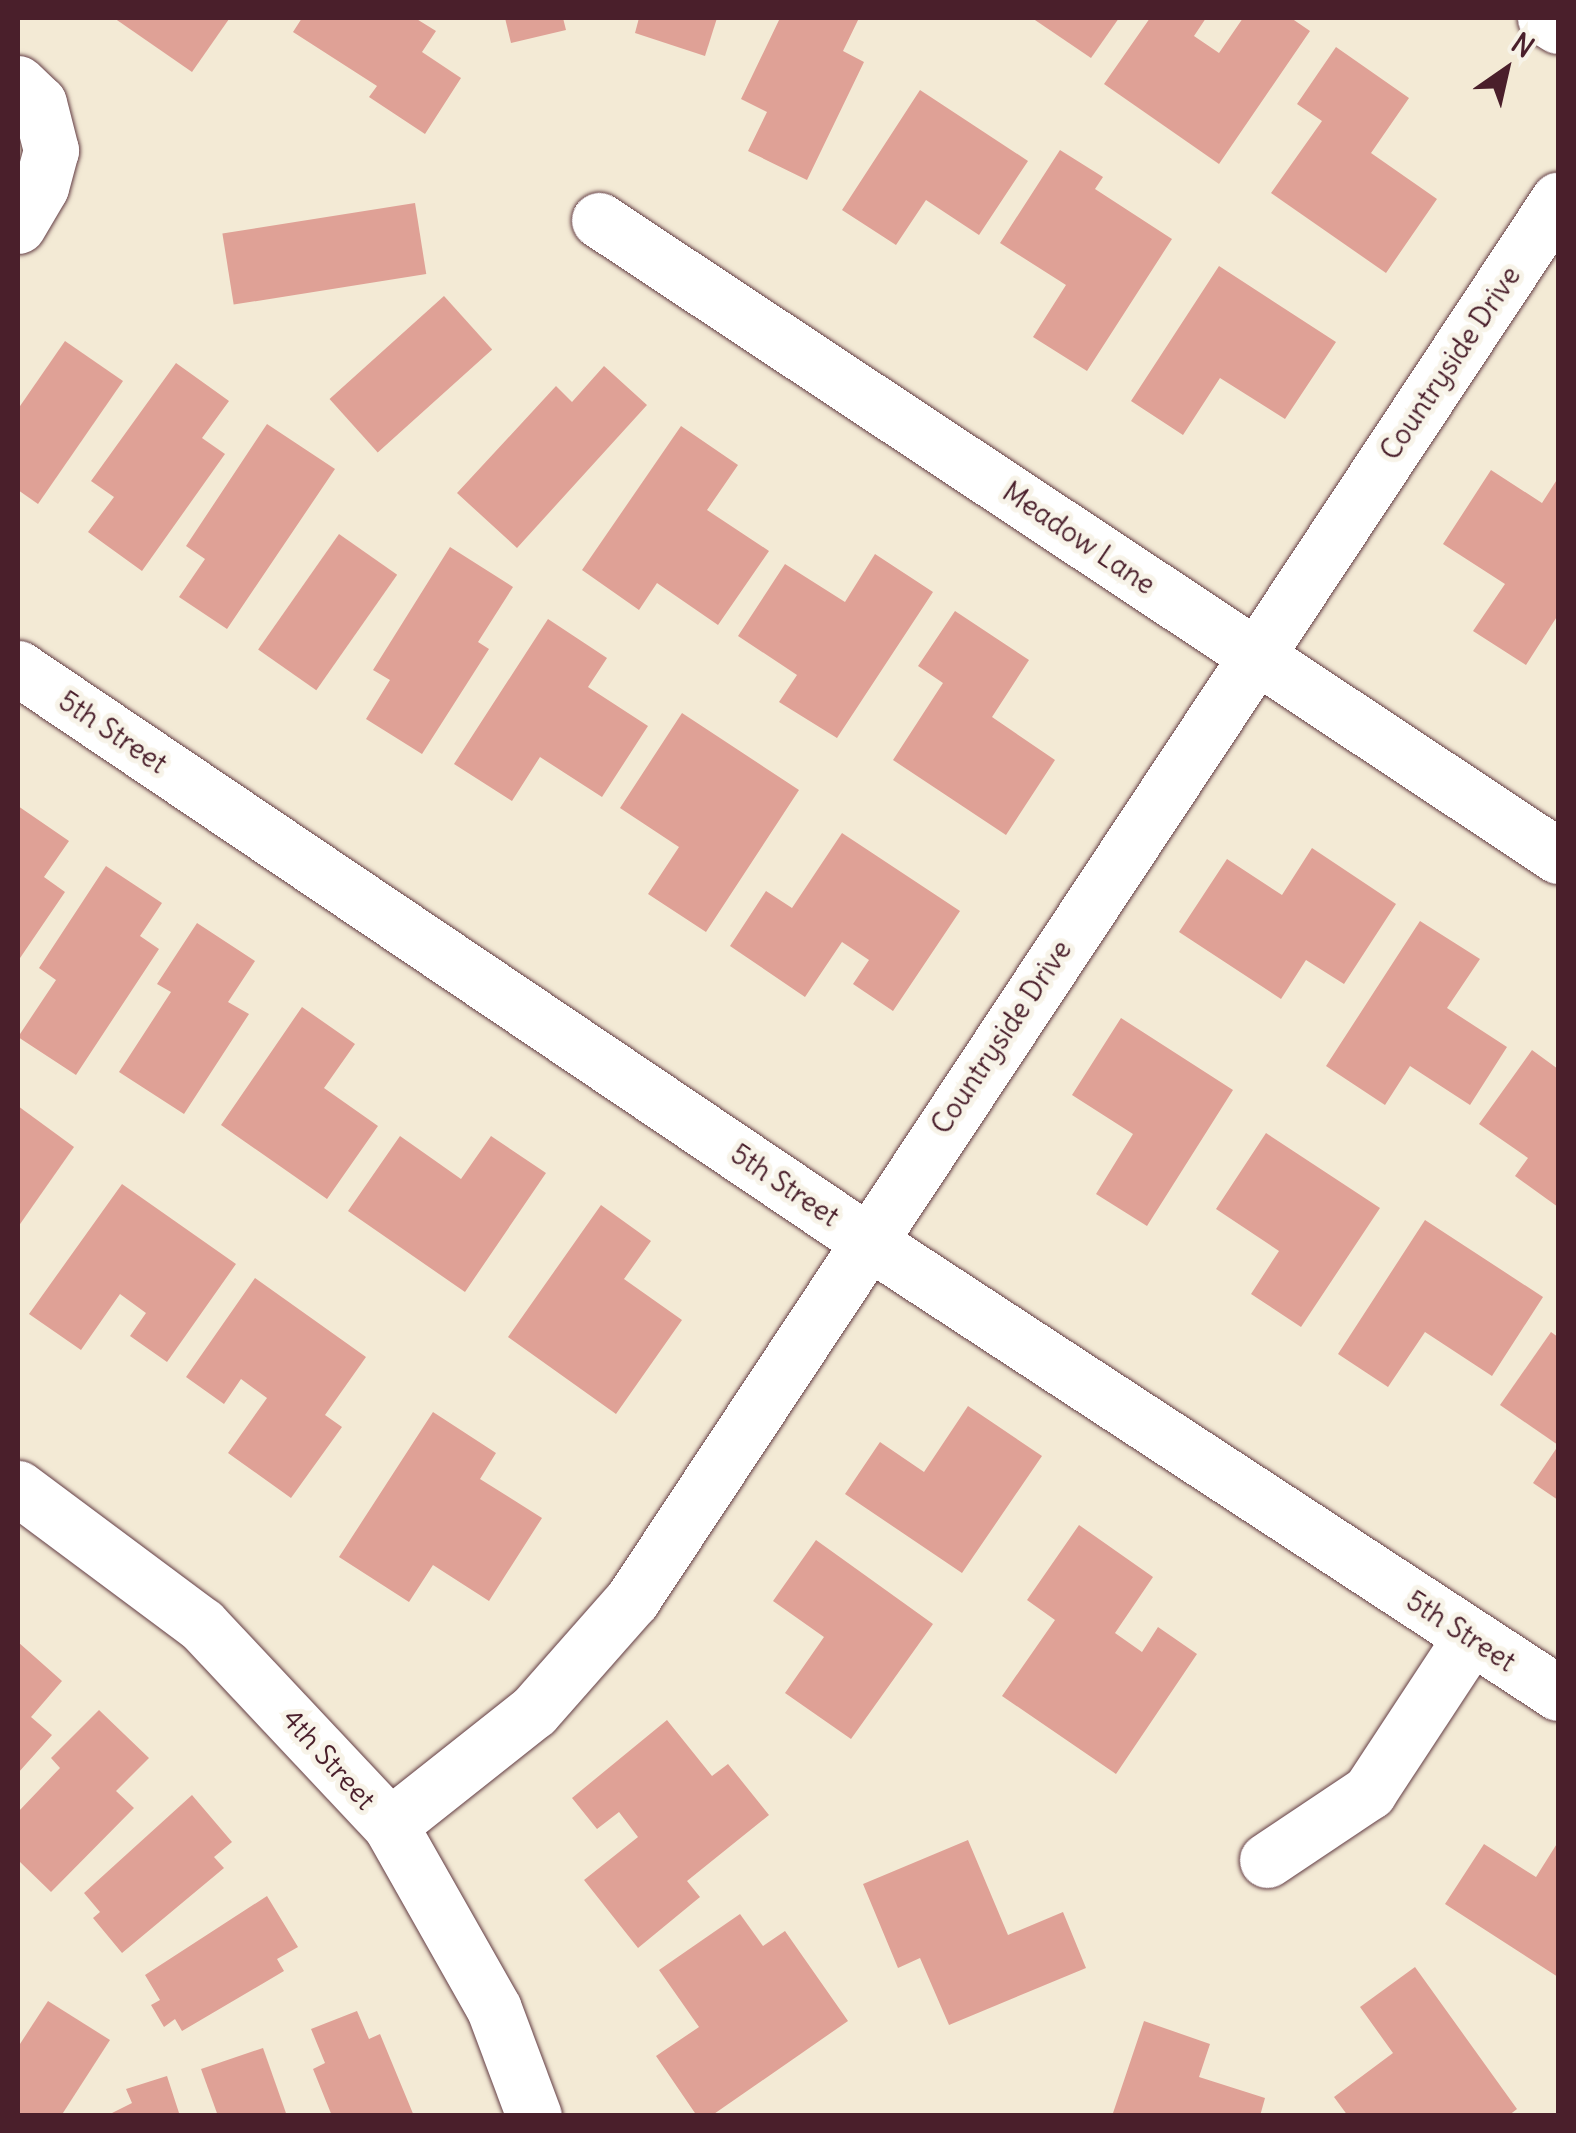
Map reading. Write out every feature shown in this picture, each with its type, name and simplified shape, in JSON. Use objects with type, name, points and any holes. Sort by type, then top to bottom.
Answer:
[{"type":"street","points":[[1545,18],[1558,26]]},
{"type":"street","points":[[18,84],[38,103],[51,150],[41,187],[18,226]]},
{"type":"street","name":"Countryside Drive","points":[[390,1825],[534,1711],[632,1600],[866,1240],[1558,200]]},
{"type":"street","name":"Meadow Lane","points":[[599,220],[1558,856]]},
{"type":"street","name":"5th Street","points":[[18,668],[866,1240],[1558,1693]]},
{"type":"street","name":"4th Street","points":[[18,1488],[202,1625],[390,1825],[494,2010],[534,2116]]},
{"type":"street","points":[[1266,1860],[1369,1792],[1470,1638]]},
{"type":"building","points":[[114,18],[227,18],[229,19],[192,72]]},
{"type":"building","points":[[302,18],[415,18],[436,31],[422,52],[461,78],[425,134],[369,97],[377,86],[293,32]]},
{"type":"building","points":[[505,18],[563,18],[566,30],[511,43]]},
{"type":"building","points":[[639,18],[717,18],[705,56],[635,33]]},
{"type":"building","points":[[780,18],[859,18],[843,51],[864,62],[807,180],[748,151],[767,112],[741,99]]},
{"type":"building","points":[[1032,18],[1119,18],[1091,58]]},
{"type":"building","points":[[1150,18],[1206,18],[1194,36],[1219,53],[1243,18],[1291,18],[1310,31],[1219,164],[1104,84]]},
{"type":"building","points":[[1336,47],[1409,98],[1371,153],[1437,199],[1386,273],[1271,193],[1322,121],[1297,104]]},
{"type":"building","points":[[920,90],[1028,161],[979,235],[926,200],[896,245],[842,210]]},
{"type":"building","points":[[1060,150],[1103,177],[1095,189],[1172,239],[1087,371],[1033,337],[1066,285],[1000,243]]},
{"type":"building","points":[[415,203],[426,274],[234,305],[222,234]]},
{"type":"building","points":[[1219,266],[1336,342],[1285,419],[1220,378],[1183,435],[1131,401]]},
{"type":"building","points":[[444,296],[492,350],[378,453],[330,399]]},
{"type":"building","points":[[65,341],[123,381],[38,504],[18,490],[18,409]]},
{"type":"building","points":[[176,363],[229,401],[202,438],[225,454],[142,571],[88,532],[114,497],[91,481]]},
{"type":"building","points":[[604,366],[647,405],[517,548],[457,493],[556,386],[572,402]]},
{"type":"building","points":[[267,424],[335,469],[227,629],[179,597],[205,559],[186,546]]},
{"type":"building","points":[[681,426],[738,465],[707,510],[769,551],[718,625],[657,583],[639,610],[582,570]]},
{"type":"building","points":[[1491,470],[1542,503],[1558,478],[1558,615],[1526,665],[1473,631],[1505,584],[1443,544]]},
{"type":"building","points":[[339,534],[397,575],[316,690],[258,650]]},
{"type":"building","points":[[450,547],[513,587],[478,642],[489,649],[422,754],[366,719],[390,680],[373,670]]},
{"type":"building","points":[[875,554],[933,592],[837,738],[779,702],[797,675],[738,636],[785,564],[845,602]]},
{"type":"building","points":[[955,611],[1029,660],[992,717],[1055,760],[1006,835],[893,760],[943,683],[918,666]]},
{"type":"building","points":[[548,619],[607,658],[588,687],[648,726],[602,797],[540,757],[512,801],[454,764]]},
{"type":"building","points":[[682,713],[799,790],[706,932],[648,894],[679,847],[620,808]]},
{"type":"building","points":[[18,806],[69,841],[44,877],[65,892],[18,961]]},
{"type":"building","points":[[842,833],[960,911],[893,1011],[853,984],[869,960],[842,942],[805,997],[730,946],[766,891],[792,908]]},
{"type":"building","points":[[1312,848],[1396,904],[1344,984],[1306,960],[1281,999],[1179,932],[1227,859],[1282,895]]},
{"type":"building","points":[[106,866],[162,903],[140,936],[159,949],[76,1075],[18,1037],[56,980],[39,968]]},
{"type":"building","points":[[1420,921],[1480,959],[1447,1008],[1507,1047],[1470,1105],[1410,1066],[1385,1105],[1326,1066]]},
{"type":"building","points":[[197,923],[255,961],[228,1002],[249,1014],[184,1114],[119,1072],[171,992],[157,984]]},
{"type":"building","points":[[302,1007],[355,1044],[324,1088],[378,1126],[327,1199],[221,1125]]},
{"type":"building","points":[[1121,1018],[1233,1090],[1147,1226],[1096,1194],[1133,1134],[1072,1095]]},
{"type":"building","points":[[1532,1050],[1558,1069],[1558,1207],[1515,1176],[1528,1158],[1479,1124]]},
{"type":"building","points":[[18,1106],[74,1147],[18,1227]]},
{"type":"building","points":[[1266,1133],[1380,1208],[1301,1327],[1251,1294],[1279,1251],[1216,1209]]},
{"type":"building","points":[[400,1136],[461,1179],[491,1136],[546,1173],[465,1292],[348,1211]]},
{"type":"building","points":[[122,1184],[236,1264],[167,1362],[130,1336],[146,1313],[120,1294],[81,1350],[29,1314]]},
{"type":"building","points":[[601,1205],[651,1241],[624,1279],[682,1320],[616,1414],[508,1337]]},
{"type":"building","points":[[1425,1220],[1543,1297],[1492,1376],[1425,1332],[1388,1387],[1338,1354]]},
{"type":"building","points":[[255,1278],[366,1357],[325,1415],[342,1427],[291,1498],[228,1453],[267,1398],[241,1379],[224,1404],[186,1377]]},
{"type":"building","points":[[1551,1332],[1558,1337],[1558,1445],[1500,1405]]},
{"type":"building","points":[[968,1406],[1042,1456],[962,1573],[845,1494],[880,1442],[924,1472]]},
{"type":"building","points":[[433,1412],[496,1453],[480,1479],[542,1518],[489,1601],[433,1565],[409,1602],[339,1557]]},
{"type":"building","points":[[1558,1446],[1558,1500],[1533,1483]]},
{"type":"building","points":[[1079,1525],[1153,1577],[1115,1633],[1142,1652],[1158,1627],[1197,1654],[1116,1774],[1002,1696],[1055,1620],[1027,1600]]},
{"type":"building","points":[[816,1540],[933,1624],[851,1739],[785,1693],[824,1637],[773,1601]]},
{"type":"building","points":[[18,1642],[62,1681],[31,1717],[52,1735],[18,1773]]},
{"type":"building","points":[[99,1710],[149,1758],[116,1791],[134,1808],[51,1892],[18,1860],[18,1812],[60,1768],[51,1758]]},
{"type":"building","points":[[667,1720],[712,1776],[728,1764],[769,1815],[687,1881],[700,1897],[638,1948],[584,1880],[638,1837],[619,1812],[597,1829],[572,1798]]},
{"type":"building","points":[[192,1795],[232,1842],[214,1857],[224,1868],[122,1953],[93,1918],[100,1912],[84,1893]]},
{"type":"building","points":[[968,1840],[1008,1935],[1063,1912],[1086,1968],[949,2025],[920,1958],[898,1968],[863,1884]]},
{"type":"building","points":[[1558,1842],[1558,1977],[1445,1904],[1484,1844],[1536,1877]]},
{"type":"building","points":[[267,1896],[298,1947],[277,1959],[284,1971],[182,2031],[175,2019],[164,2027],[151,2005],[160,2000],[145,1975]]},
{"type":"building","points":[[740,1914],[763,1946],[785,1931],[848,2021],[711,2116],[697,2116],[656,2056],[699,2027],[659,1970]]},
{"type":"building","points":[[1415,1967],[1517,2109],[1508,2116],[1348,2116],[1334,2097],[1393,2053],[1360,2007]]},
{"type":"building","points":[[48,2001],[110,2040],[61,2116],[18,2116],[18,2047]]},
{"type":"building","points":[[357,2011],[369,2039],[380,2034],[414,2116],[332,2116],[313,2069],[325,2063],[311,2029]]},
{"type":"building","points":[[1144,2021],[1210,2044],[1199,2077],[1265,2098],[1260,2116],[1112,2116]]},
{"type":"building","points":[[263,2048],[287,2116],[218,2116],[201,2069]]},
{"type":"building","points":[[167,2076],[180,2116],[106,2116],[132,2103],[126,2089]]}]
